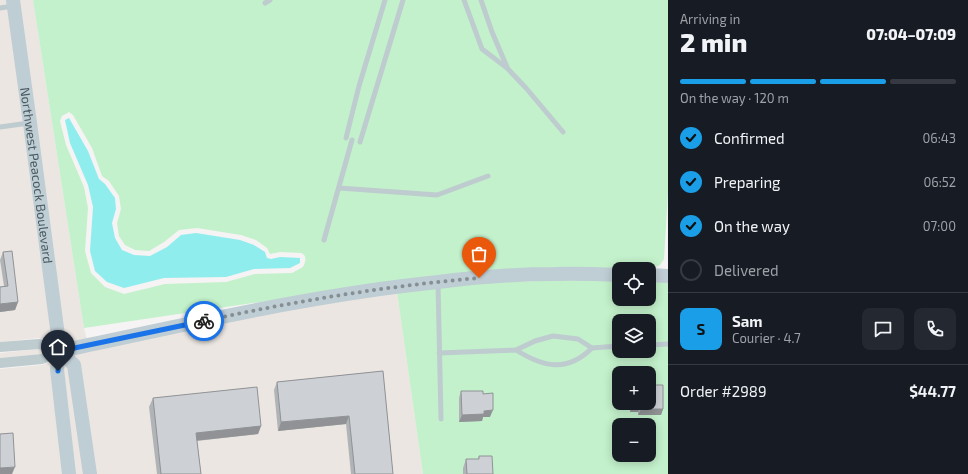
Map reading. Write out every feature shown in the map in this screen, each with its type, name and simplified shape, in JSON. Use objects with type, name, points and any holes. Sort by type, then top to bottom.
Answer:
[{"type":"street","name":"Northwest Peacock Boulevard","points":[[9,4],[30,122],[60,351],[57,369],[69,474]]},
{"type":"street","points":[[0,363],[42,359],[60,351],[252,310],[339,295],[438,282],[556,274],[612,275]]},
{"type":"street","points":[[656,275],[668,276]]},
{"type":"street","points":[[0,347],[39,344],[60,351],[74,365],[90,474]]},
{"type":"lane","points":[[346,138],[359,86],[385,0]]},
{"type":"lane","points":[[360,142],[403,0]]},
{"type":"lane","points":[[464,0],[482,49],[507,68],[563,132]]},
{"type":"lane","points":[[481,0],[507,68]]},
{"type":"lane","points":[[0,127],[30,122]]},
{"type":"lane","points":[[324,240],[352,140]]},
{"type":"lane","points":[[339,188],[436,196],[488,176]]},
{"type":"lane","points":[[438,282],[441,419]]},
{"type":"lane","points":[[439,353],[516,350],[535,341],[552,336],[578,339],[592,348],[612,347]]},
{"type":"lane","points":[[656,345],[668,344]]},
{"type":"lane","points":[[516,350],[544,364],[563,364],[573,362],[585,355],[592,348]]},
{"type":"shaded area","points":[[0,0],[8,0],[54,343],[39,338],[0,342]]},
{"type":"shaded area","points":[[18,0],[33,0],[87,340],[64,345]]},
{"type":"shaded area","points":[[397,292],[423,474],[95,474],[70,354],[253,316]]},
{"type":"shaded area","points":[[38,349],[46,352],[41,354],[0,358],[0,353]]},
{"type":"shaded area","points":[[54,360],[65,474],[0,474],[0,369],[42,365]]},
{"type":"shaded area","points":[[63,362],[69,368],[85,474],[74,474]]},
{"type":"green space","points":[[33,0],[668,0],[668,192],[664,259],[660,265],[656,267],[656,262],[612,262],[612,269],[561,268],[294,297],[84,328]],"holes":[[[69,112],[73,115],[92,148],[102,176],[109,181],[119,196],[121,209],[117,223],[119,236],[125,245],[135,250],[149,251],[164,242],[179,230],[197,228],[241,235],[256,240],[267,248],[270,254],[280,252],[301,253],[305,258],[303,267],[292,273],[255,274],[226,282],[165,284],[124,294],[105,287],[91,273],[85,251],[88,208],[84,187],[66,145],[60,121],[62,116]]]},
{"type":"green space","points":[[612,279],[612,306],[656,306],[656,280],[668,280],[668,474],[423,474],[397,292],[493,282]]},
{"type":"water","points":[[69,118],[88,151],[99,179],[105,184],[115,198],[116,209],[112,223],[115,238],[122,250],[134,255],[150,256],[167,247],[181,235],[196,233],[240,240],[254,245],[265,252],[267,258],[300,258],[300,263],[290,268],[254,269],[226,277],[164,278],[124,288],[107,282],[95,271],[90,251],[93,207],[88,185],[70,143],[65,120]]},
{"type":"building","points":[[12,251],[18,302],[0,304],[0,287],[8,286],[3,252]]},
{"type":"building","points":[[383,371],[393,474],[355,474],[349,416],[281,422],[277,382]]},
{"type":"building","points":[[656,385],[663,385],[663,409],[656,409]]},
{"type":"building","points":[[257,387],[261,426],[196,433],[201,474],[161,474],[153,398]]},
{"type":"building","points":[[461,391],[483,391],[483,394],[493,393],[493,410],[484,411],[484,414],[462,415]]},
{"type":"building","points":[[13,433],[15,467],[0,468],[0,434]]},
{"type":"building","points":[[479,456],[492,456],[493,474],[467,474],[466,459],[479,459]]},
{"type":"way so far","points":[[204,321],[252,310],[339,295],[479,278]]},
{"type":"route","points":[[58,371],[60,351],[204,321]]}]
